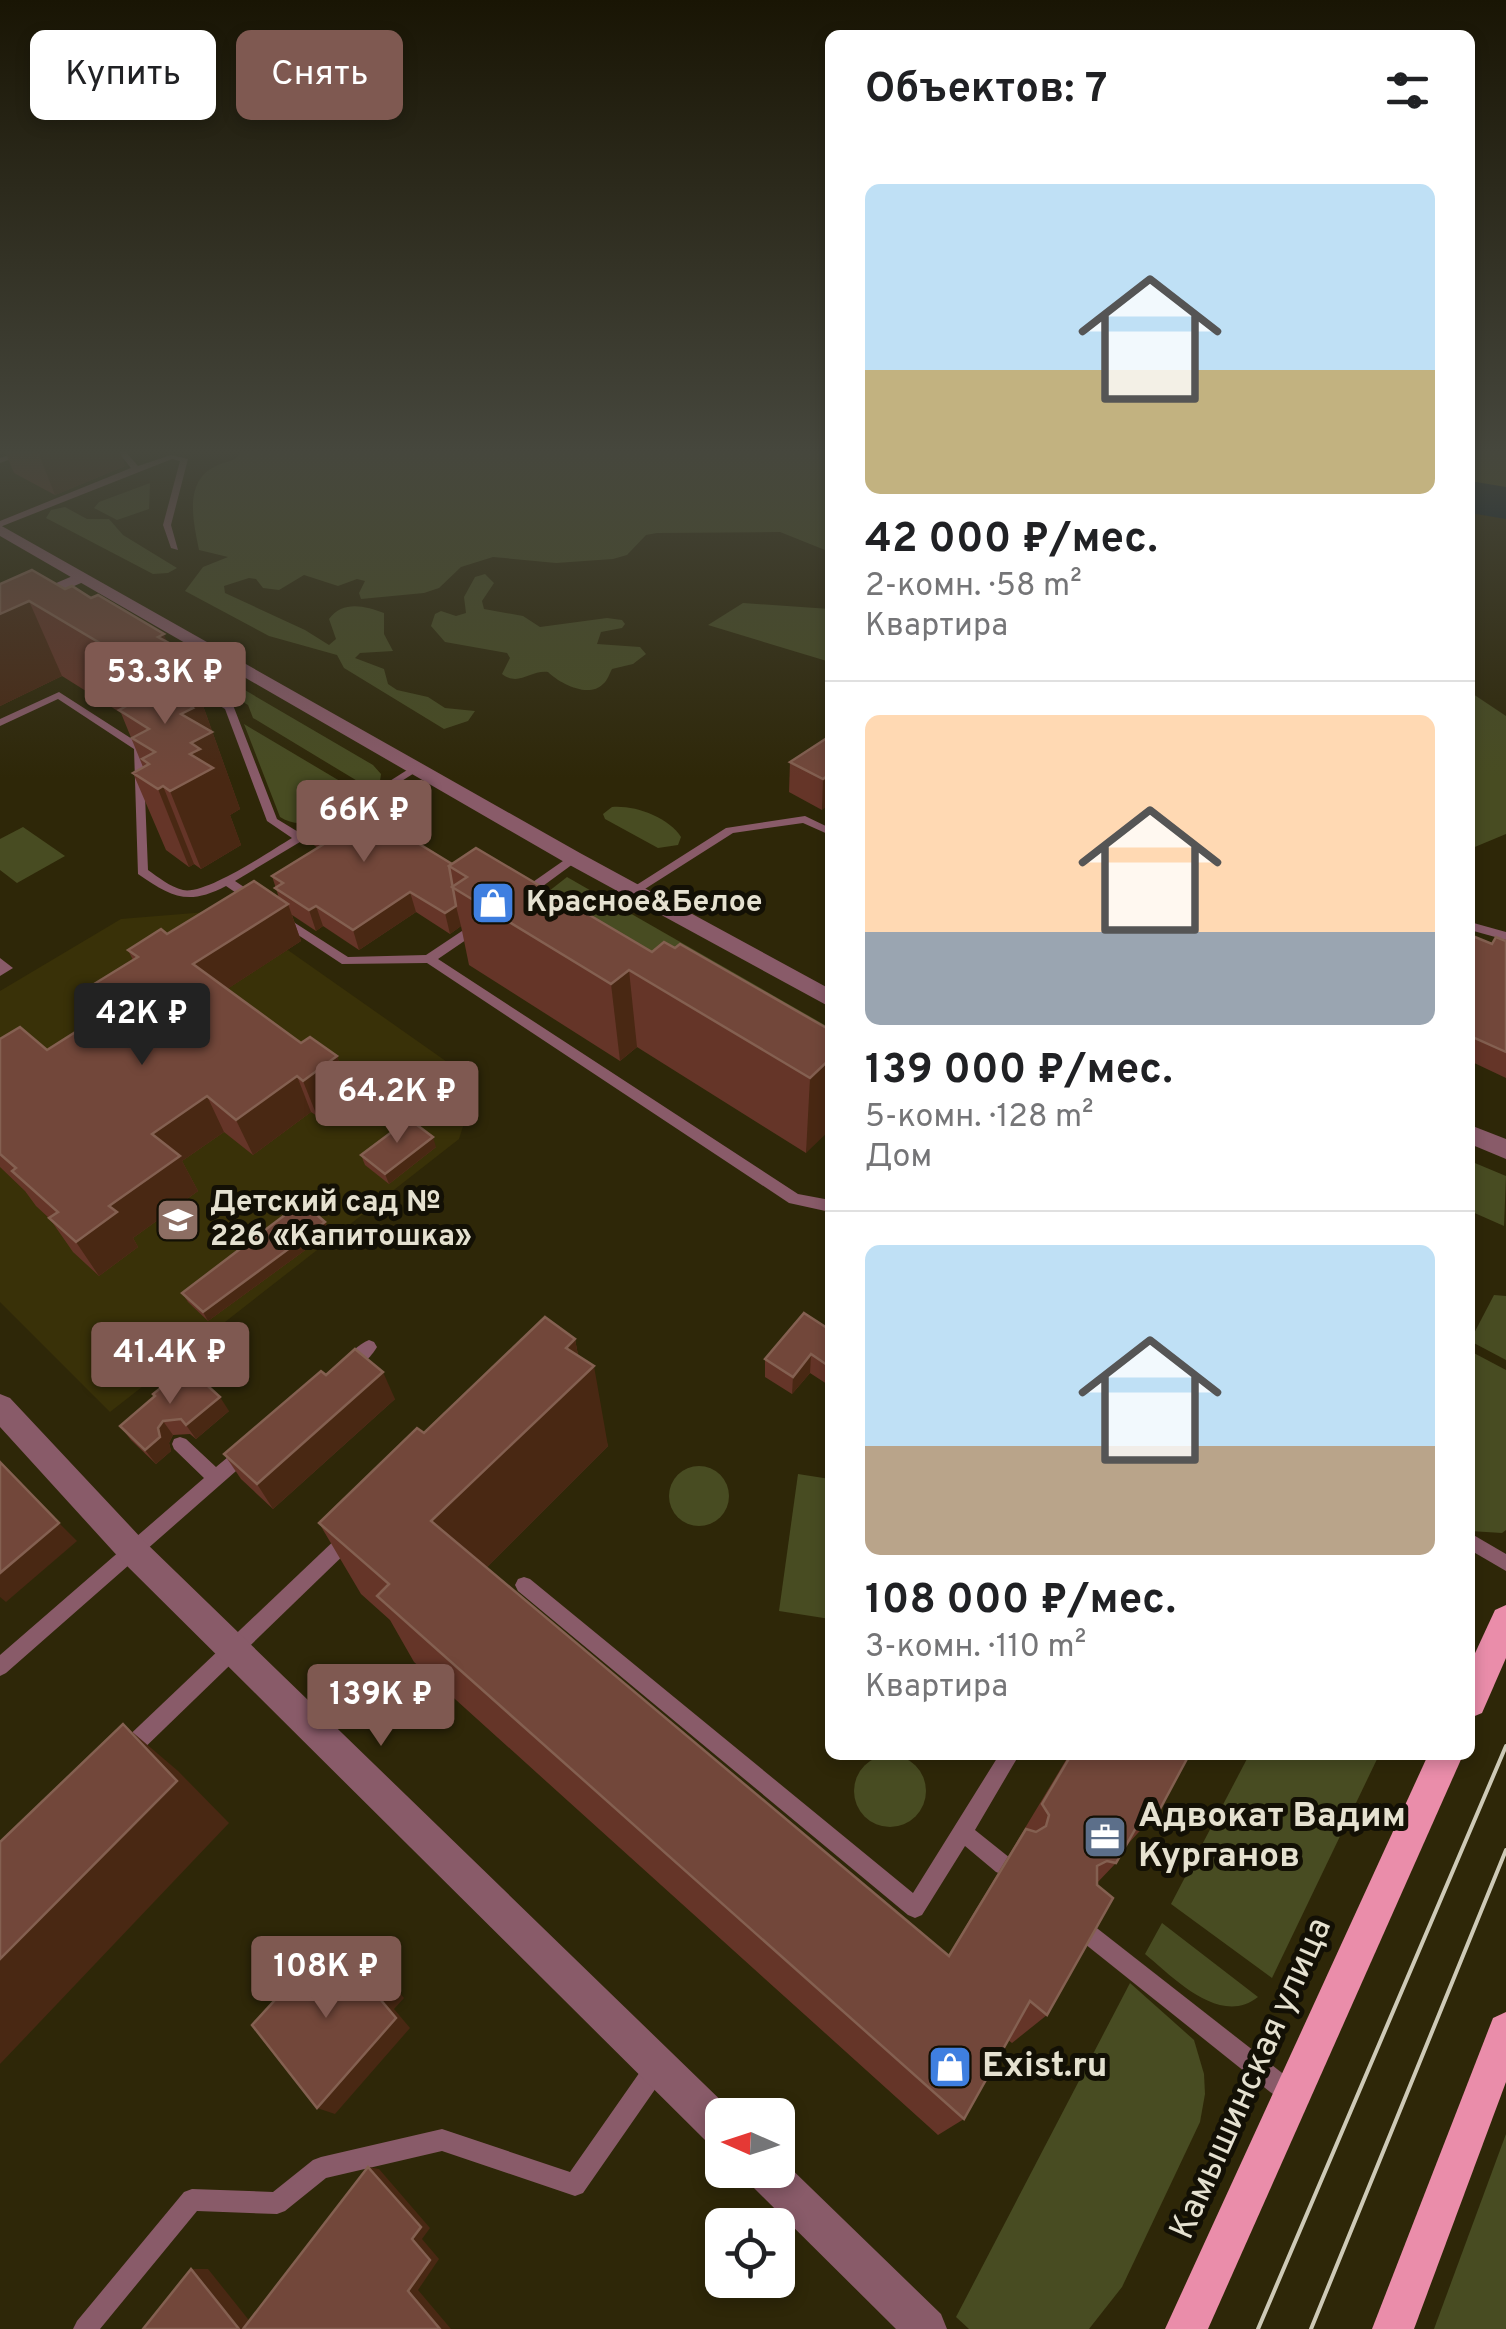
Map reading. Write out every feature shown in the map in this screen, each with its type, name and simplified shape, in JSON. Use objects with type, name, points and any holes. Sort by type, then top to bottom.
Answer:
[{"type":"main road","points":[[1475,1690],[1506,1622]]},
{"type":"main road","name":"Камышинская улица","points":[[1186,2329],[1444,1760]]},
{"type":"main road","points":[[1393,2329],[1506,2032]]},
{"type":"street","points":[[55,561],[119,605],[825,997]]},
{"type":"street","points":[[0,614],[82,577]]},
{"type":"street","points":[[1475,1136],[1506,1149]]},
{"type":"street","points":[[0,1407],[132,1551],[705,2113]]},
{"type":"street","points":[[782,2188],[926,2329]]},
{"type":"lane","points":[[181,678],[228,707],[272,821],[300,838]]},
{"type":"lane","points":[[0,723],[59,694],[138,748],[142,871],[178,896],[204,895],[315,830]]},
{"type":"lane","points":[[344,812],[415,768]]},
{"type":"lane","points":[[632,891],[730,830],[805,819],[825,829]]},
{"type":"lane","points":[[514,900],[573,858]]},
{"type":"lane","points":[[227,882],[346,961],[429,959],[486,920]]},
{"type":"lane","points":[[1475,927],[1506,936]]},
{"type":"lane","points":[[429,959],[794,1200],[825,1205]]},
{"type":"lane","points":[[0,962],[6,968],[0,972]]},
{"type":"lane","points":[[341,1371],[369,1347]]},
{"type":"lane","points":[[0,1667],[258,1442]]},
{"type":"lane","points":[[180,1444],[216,1478]]},
{"type":"lane","points":[[112,1766],[361,1526]]},
{"type":"lane","points":[[1475,1544],[1506,1563]]},
{"type":"lane","points":[[524,1586],[915,1908],[1007,1760]]},
{"type":"lane","points":[[963,1832],[1003,1865]]},
{"type":"lane","points":[[1069,1918],[1292,2095]]},
{"type":"lane","points":[[85,2329],[192,2200],[277,2204],[321,2168],[442,2140],[575,2185],[658,2066]]},
{"type":"shaded area","name":"Детский сад № 226 «Капитошка»","points":[[231,910],[477,1083],[459,1139],[110,1412],[0,1302],[0,991],[121,919]]},
{"type":"green space","points":[[128,561],[165,561],[177,568],[153,574]]},
{"type":"green space","points":[[219,561],[481,561],[461,567],[439,588],[424,593],[361,599],[359,593],[365,581],[357,579],[338,586],[304,575],[279,590],[263,588],[256,579],[249,578],[224,586],[225,593],[329,645],[336,639],[329,619],[341,609],[362,607],[384,613],[384,634],[393,651],[360,653],[355,658],[384,669],[388,684],[397,690],[428,697],[445,708],[475,711],[468,721],[444,729],[344,668],[337,655],[269,636],[185,591],[203,567]]},
{"type":"green space","points":[[532,561],[589,561],[556,563]]},
{"type":"green space","points":[[485,574],[494,583],[482,601],[484,609],[523,616],[540,627],[607,618],[622,620],[622,628],[601,632],[597,644],[640,647],[646,654],[633,664],[612,669],[605,682],[590,690],[567,685],[548,672],[508,678],[502,674],[510,658],[507,653],[445,642],[431,626],[435,614],[441,611],[456,616],[466,613],[464,597],[475,577]]},
{"type":"green space","points":[[743,603],[825,609],[825,660],[708,625]]},
{"type":"green space","points":[[120,617],[373,765],[381,774],[380,781],[369,788],[253,718],[248,705],[104,619]]},
{"type":"green space","points":[[1475,695],[1506,716],[1506,834],[1475,847]]},
{"type":"green space","points":[[244,724],[360,793],[311,821],[290,822],[280,817]]},
{"type":"green space","points":[[612,807],[641,810],[660,818],[681,837],[678,845],[658,848],[605,819],[603,814]]},
{"type":"green space","points":[[23,827],[65,856],[17,883],[0,870],[0,839]]},
{"type":"green space","points":[[567,877],[825,1025],[825,1060],[544,895]]},
{"type":"green space","points":[[1475,1163],[1506,1176],[1504,1226],[1475,1213]]},
{"type":"green space","points":[[1494,1295],[1506,1296],[1506,1360],[1475,1344],[1475,1331]]},
{"type":"green space","points":[[1475,1354],[1506,1370],[1506,1530],[1475,1531]]},
{"type":"green space","points":[[699,1466],[720,1475],[729,1496],[720,1517],[699,1526],[678,1517],[669,1496],[678,1475]]},
{"type":"green space","points":[[798,1474],[825,1478],[825,1618],[779,1611]]},
{"type":"green space","points":[[873,1760],[907,1760],[923,1777],[923,1805],[916,1817],[904,1824],[876,1824],[864,1817],[857,1805],[857,1777]]},
{"type":"green space","points":[[1246,1760],[1377,1760],[1272,1978],[1171,1904]]},
{"type":"green space","points":[[1162,1923],[1258,1997],[1243,2005],[1228,2006],[1213,2003],[1183,1986],[1145,1954]]},
{"type":"green space","points":[[1130,1983],[1194,2040],[1204,2074],[1200,2122],[1122,2287],[1089,2329],[969,2329],[956,2317]]},
{"type":"green space","points":[[1506,2134],[1506,2329],[1434,2329]]},
{"type":"building","points":[[32,570],[65,589],[72,586],[91,598],[98,595],[164,634],[158,637],[180,649],[142,668],[29,601],[0,614],[0,584]]},
{"type":"building","points":[[164,658],[192,675],[165,688],[193,708],[181,714],[212,732],[191,743],[200,749],[190,754],[213,768],[170,791],[163,786],[158,789],[133,773],[149,764],[142,759],[155,752],[132,738],[149,729],[119,710],[134,702],[128,698],[141,692],[120,679]]},
{"type":"building","points":[[825,739],[823,779],[790,762]]},
{"type":"building","points":[[355,788],[386,807],[372,815],[452,864],[449,866],[456,906],[445,913],[410,892],[353,930],[316,906],[309,910],[275,888],[283,883],[272,876],[332,839],[301,820]]},
{"type":"building","points":[[476,848],[652,952],[664,942],[675,948],[680,944],[825,1027],[825,1064],[810,1078],[629,970],[611,984],[452,887],[467,877],[449,866]]},
{"type":"building","points":[[254,881],[288,904],[193,964],[301,1043],[310,1037],[337,1056],[303,1081],[297,1076],[236,1120],[207,1096],[152,1134],[180,1156],[109,1206],[117,1212],[76,1242],[49,1218],[58,1212],[12,1171],[16,1168],[0,1154],[0,1039],[20,1027],[47,1050],[107,1012],[81,992],[138,957],[128,950],[161,929],[167,934]]},
{"type":"building","points":[[1475,937],[1492,944],[1496,937],[1506,941],[1506,1052],[1475,1038]]},
{"type":"building","points":[[409,1119],[433,1137],[385,1174],[361,1155]]},
{"type":"building","points":[[302,1202],[325,1222],[203,1312],[182,1293]]},
{"type":"building","points":[[804,1313],[825,1327],[825,1364],[811,1354],[793,1377],[765,1359]]},
{"type":"building","points":[[545,1317],[575,1339],[566,1348],[594,1366],[431,1521],[949,1956],[1026,1829],[1036,1832],[1046,1826],[1049,1815],[1042,1804],[1068,1760],[1186,1760],[1160,1809],[1150,1803],[1116,1863],[1107,1861],[1097,1866],[1097,1885],[1113,1898],[1047,2015],[1030,2001],[964,2119],[377,1596],[389,1584],[319,1523],[417,1428],[424,1433]]},
{"type":"building","points":[[355,1349],[383,1372],[257,1484],[224,1454],[321,1371],[326,1375]]},
{"type":"building","points":[[187,1367],[220,1397],[186,1425],[181,1419],[163,1421],[158,1428],[160,1437],[145,1450],[120,1426]]},
{"type":"building","points":[[0,1462],[59,1523],[0,1573]]},
{"type":"building","points":[[123,1724],[177,1781],[0,1959],[0,1842]]},
{"type":"building","points":[[330,1940],[351,1965],[361,1954],[389,1987],[380,1999],[396,2018],[317,2108],[252,2025]]},
{"type":"building","points":[[368,2167],[421,2227],[412,2239],[430,2260],[408,2291],[440,2329],[243,2329]]},
{"type":"building","points":[[191,2269],[239,2329],[143,2329]]},
{"type":"tram line","points":[[1258,2329],[1506,1746]]},
{"type":"tram line","points":[[1311,2329],[1506,1850]]},
{"type":"place","name":"Красное&Белое","points":[[493,903]]},
{"type":"place","name":"Детский сад № 226 «Капитошка»","points":[[178,1220]]},
{"type":"place","name":"Адвокат Вадим Курганов","points":[[1105,1837]]},
{"type":"place","name":"Exist.ru","points":[[950,2067]]}]
